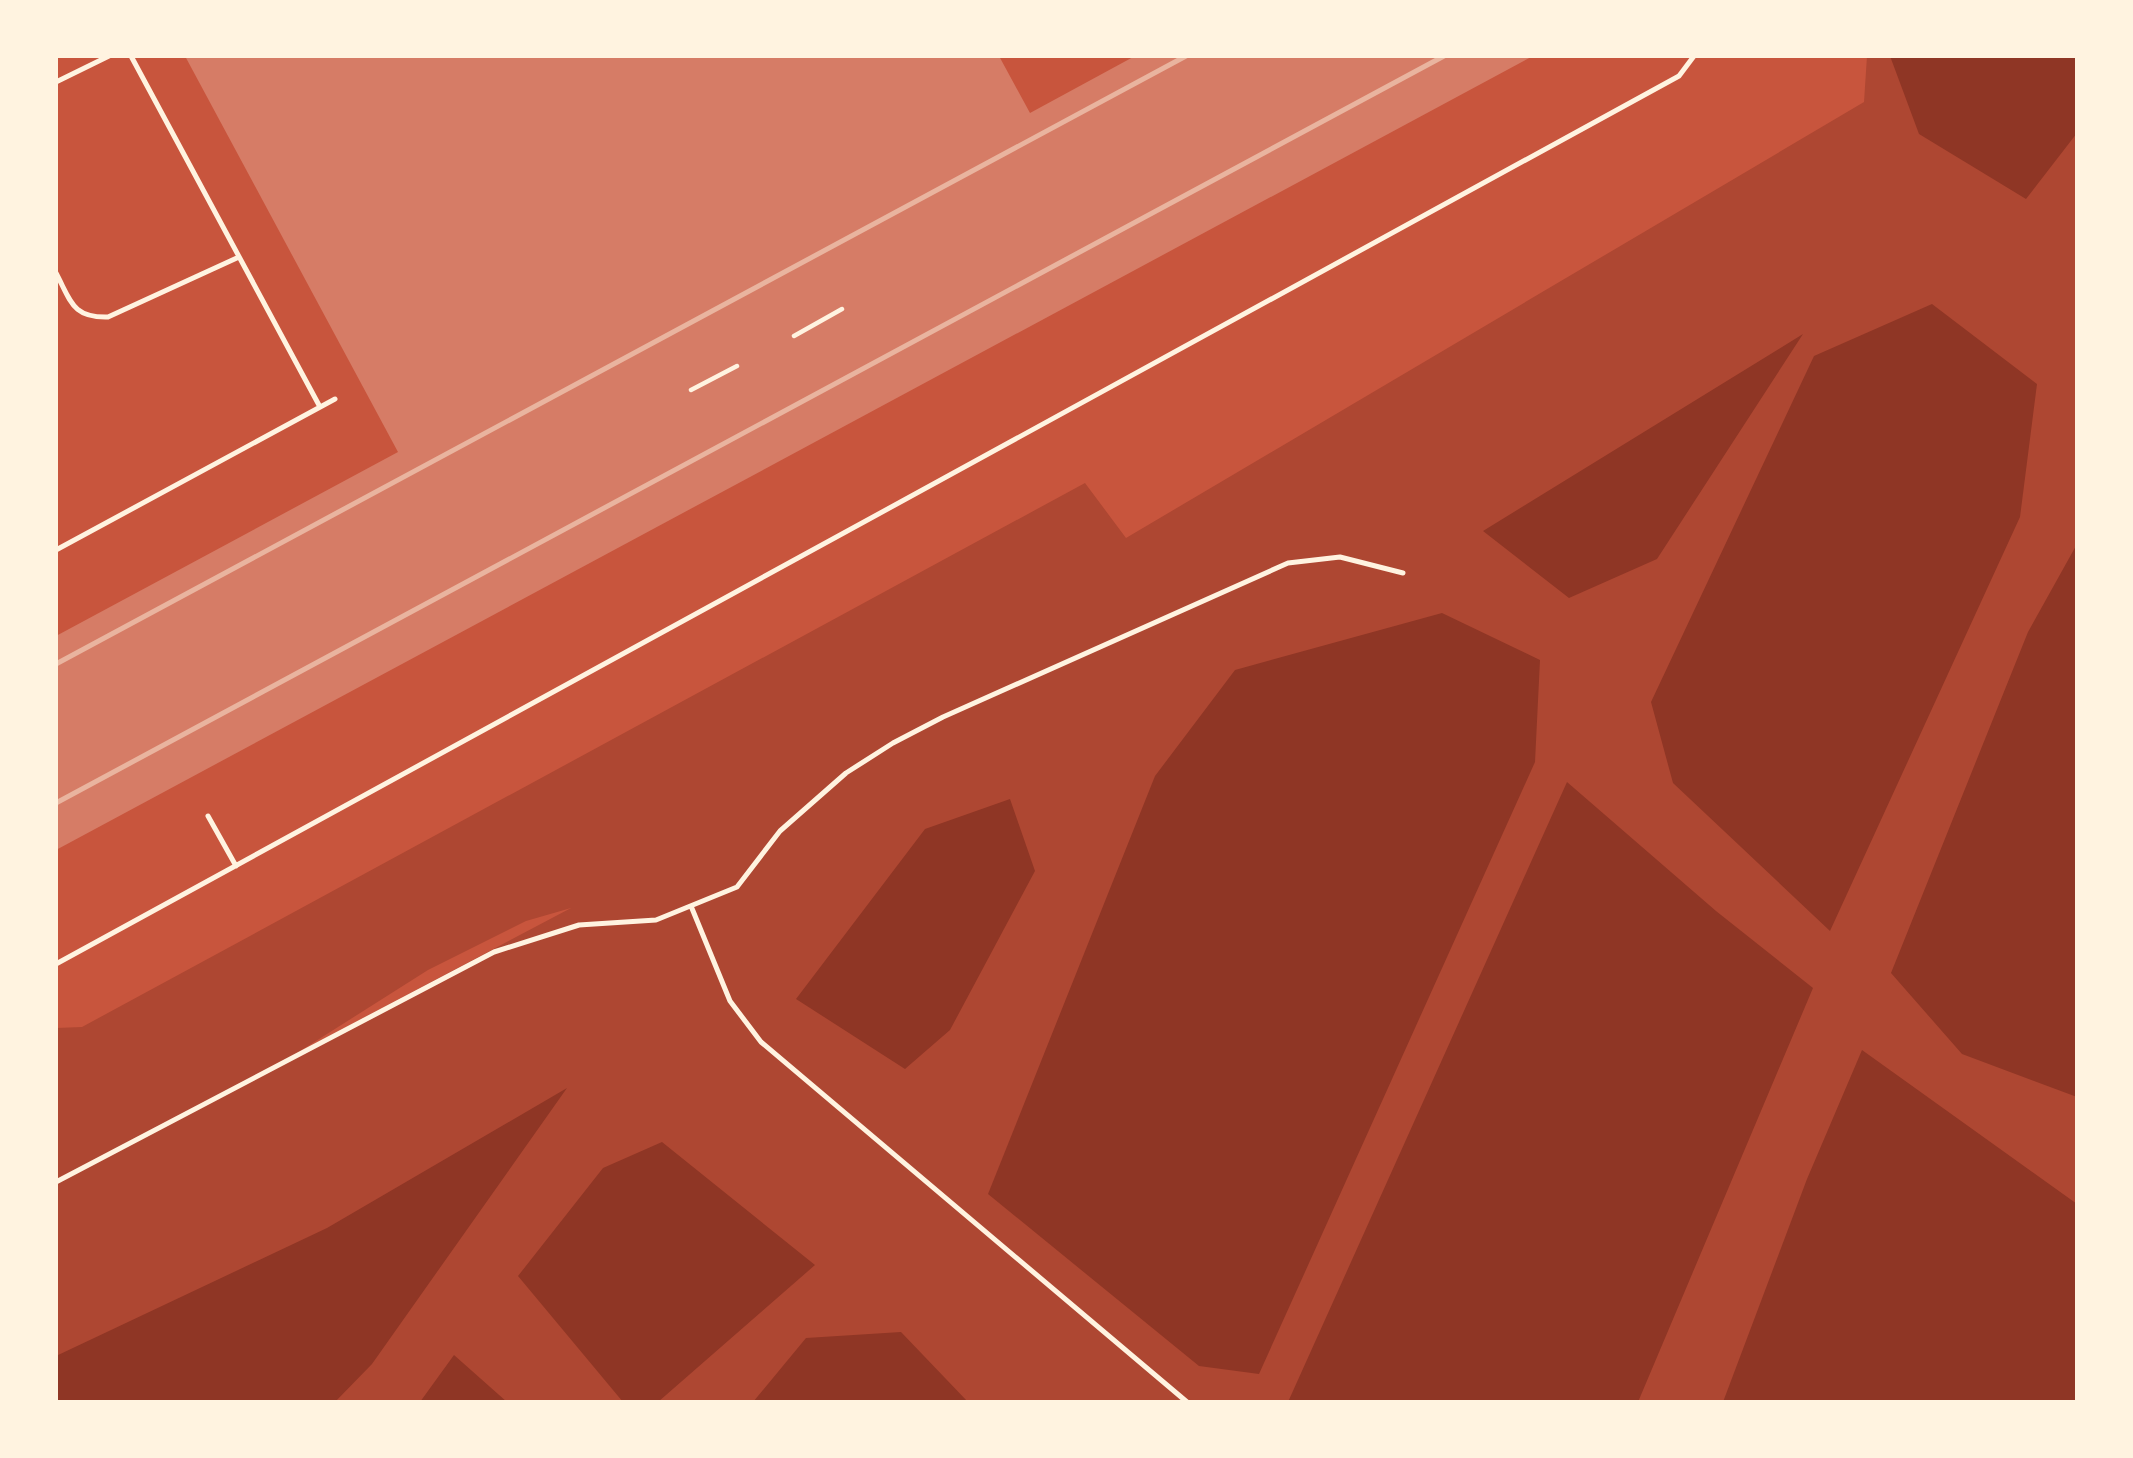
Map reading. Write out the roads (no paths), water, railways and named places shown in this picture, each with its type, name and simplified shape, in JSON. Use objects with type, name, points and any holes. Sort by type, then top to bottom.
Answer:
[{"type":"lane","points":[[56,82],[109,56]]},
{"type":"lane","points":[[131,56],[320,407]]},
{"type":"lane","points":[[56,964],[1679,76],[1694,56]]},
{"type":"lane","points":[[56,273],[75,310],[92,317],[108,317],[239,257]]},
{"type":"lane","points":[[56,550],[335,399]]},
{"type":"lane","points":[[56,1182],[494,952],[579,925],[656,920],[737,887],[780,831],[846,773],[943,717],[1288,563],[1340,557],[1403,573]]},
{"type":"lane","points":[[208,816],[236,866]]},
{"type":"lane","points":[[691,906],[730,1001],[761,1042],[1188,1402]]},
{"type":"railway","points":[[56,664],[1186,56]]},
{"type":"railway","points":[[56,803],[1444,56]]}]
